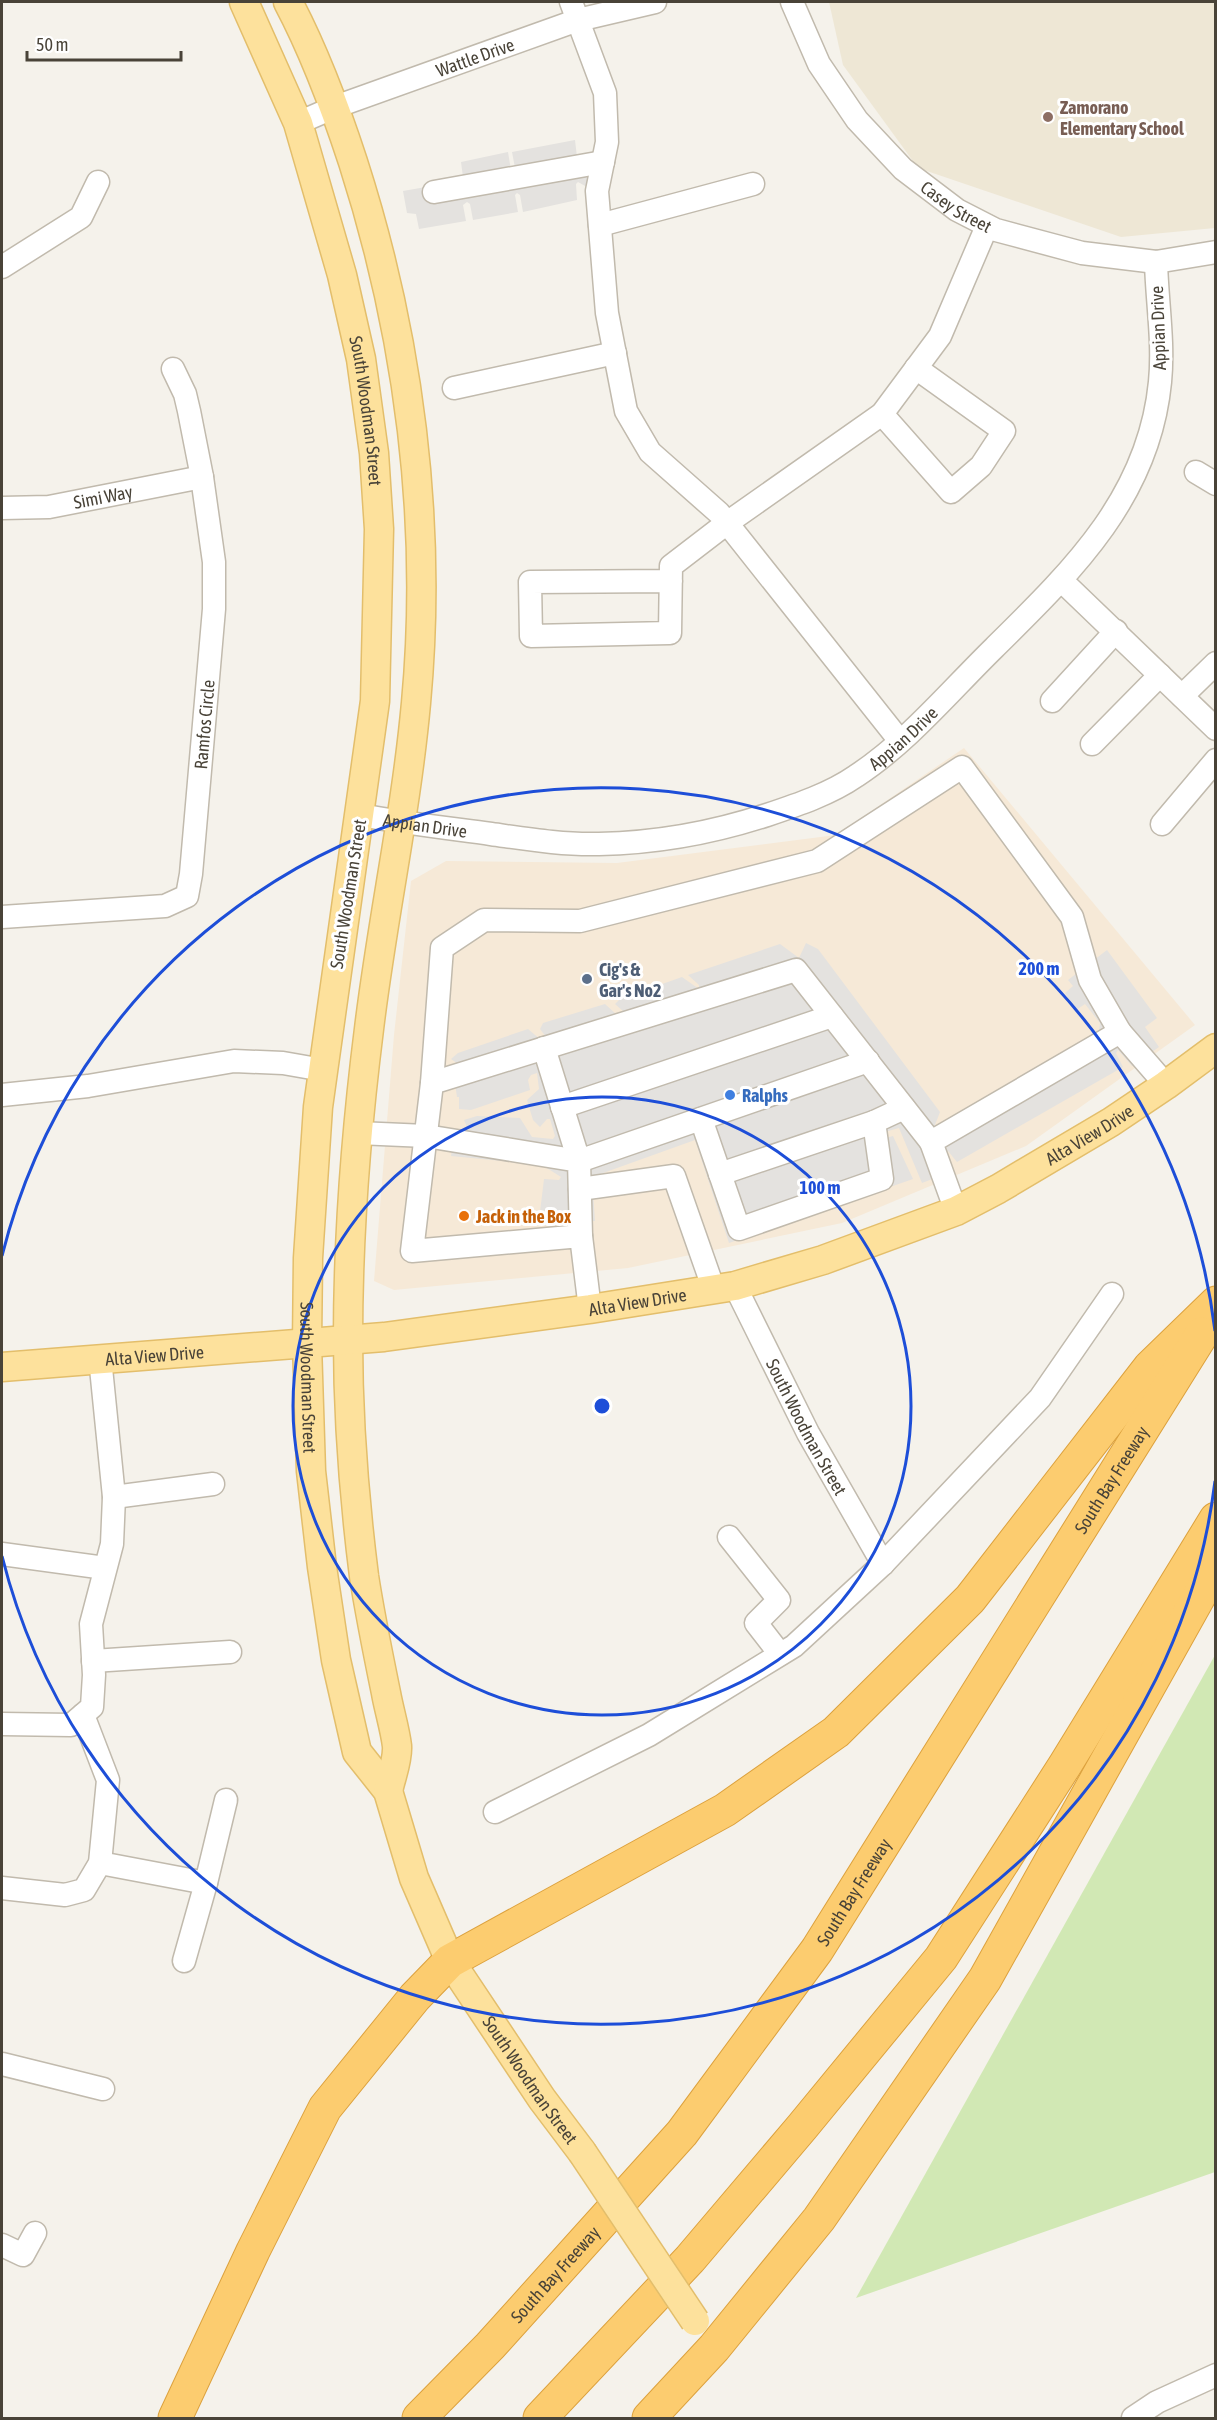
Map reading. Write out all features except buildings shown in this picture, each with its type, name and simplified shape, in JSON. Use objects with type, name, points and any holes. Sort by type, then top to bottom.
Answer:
[{"type":"highway","points":[[175,2418],[253,2251],[325,2108],[415,1997],[450,1961],[725,1810],[836,1732],[970,1599],[1150,1367],[1215,1303]]},
{"type":"highway","name":"South Bay Freeway","points":[[419,2418],[490,2346],[682,2133],[817,1950],[1215,1312]]},
{"type":"highway","points":[[540,2418],[690,2259],[941,1958],[1065,1765],[1215,1519]]},
{"type":"highway","points":[[648,2418],[714,2348],[825,2212],[985,1979],[1215,1566]]},
{"type":"main road","name":"South Woodman Street","points":[[244,2],[298,123],[347,296],[361,358],[374,453],[379,529],[375,701],[323,1070],[308,1258],[307,1344],[311,1471],[336,1660],[357,1752],[388,1791],[414,1878],[450,1961],[714,2348]]},
{"type":"main road","points":[[288,2],[301,26],[335,107],[366,203],[388,287],[404,371],[414,443],[420,549],[420,647],[415,717],[369,1025],[353,1185],[348,1340],[353,1464],[365,1579],[398,1750],[388,1791]]},
{"type":"main road","name":"Alta View Drive","points":[[2,1367],[348,1340],[590,1309],[725,1288],[823,1260],[956,1211],[1111,1122],[1215,1048]]},
{"type":"street","name":"Wattle Drive","points":[[298,123],[575,11],[655,2]]},
{"type":"street","name":"Casey Street","points":[[792,2],[819,64],[837,93],[871,137],[903,170],[929,191],[987,226],[1082,253],[1156,262],[1215,252]]},
{"type":"street","points":[[575,11],[605,93],[607,142],[597,191],[607,313],[626,411],[650,452],[719,513],[900,741]]},
{"type":"street","points":[[434,192],[603,162]]},
{"type":"street","points":[[2,267],[81,217],[98,182]]},
{"type":"street","points":[[600,225],[753,184]]},
{"type":"street","points":[[671,581],[530,582],[531,636],[669,633],[671,581],[671,566],[727,523],[882,414],[940,336],[987,226]]},
{"type":"street","name":"Appian Drive","points":[[360,815],[561,844],[606,844],[670,839],[741,824],[803,802],[856,776],[900,741],[1062,581],[1109,522],[1120,504],[1149,438],[1158,393],[1161,356],[1156,262]]},
{"type":"street","points":[[454,388],[615,353]]},
{"type":"street","points":[[882,414],[951,492],[981,466],[1004,431],[916,368]]},
{"type":"street","name":"Ramfos Circle","points":[[2,917],[165,906],[187,896],[191,874],[214,609],[214,562],[202,477],[185,394],[173,369]]},
{"type":"street","points":[[1196,472],[1215,484]]},
{"type":"street","name":"Simi Way","points":[[2,508],[49,507],[202,477]]},
{"type":"street","points":[[1062,581],[1215,729]]},
{"type":"street","points":[[1052,701],[1116,631]]},
{"type":"street","points":[[1182,696],[1215,663]]},
{"type":"street","points":[[1092,744],[1160,675]]},
{"type":"street","points":[[1162,824],[1215,760]]},
{"type":"street","points":[[581,1236],[412,1251],[432,1083],[441,948],[483,920],[580,921],[817,861],[962,767],[1072,917],[1090,980],[1120,1032],[1166,1085]]},
{"type":"street","points":[[432,1083],[796,970],[931,1142],[956,1211]]},
{"type":"street","points":[[562,1107],[832,1016]]},
{"type":"street","points":[[931,1142],[1120,1032]]},
{"type":"street","points":[[544,1048],[579,1161],[581,1236],[590,1309]]},
{"type":"street","points":[[2,1095],[88,1086],[234,1061],[283,1063],[323,1070]]},
{"type":"street","points":[[358,1133],[426,1136],[579,1161],[868,1061]]},
{"type":"street","points":[[720,1174],[874,1122],[904,1108]]},
{"type":"street","points":[[701,1119],[739,1229],[882,1179],[874,1122]]},
{"type":"street","name":"South Woodman Street","points":[[580,1189],[674,1176],[725,1288],[883,1564]]},
{"type":"street","points":[[495,1812],[649,1735],[794,1646],[883,1564],[1040,1398],[1113,1294]]},
{"type":"street","points":[[2,1724],[71,1725],[92,1707],[91,1624],[112,1544],[114,1497],[100,1358]]},
{"type":"street","points":[[114,1497],[213,1484]]},
{"type":"street","points":[[729,1537],[779,1600],[756,1623],[780,1654]]},
{"type":"street","points":[[2,1554],[105,1568]]},
{"type":"street","points":[[93,1661],[230,1652]]},
{"type":"street","points":[[2,1888],[65,1894],[84,1890],[100,1863],[108,1780],[83,1715]]},
{"type":"street","points":[[184,1961],[226,1800]]},
{"type":"street","points":[[100,1863],[206,1883]]},
{"type":"street","points":[[2,2064],[103,2089]]},
{"type":"street","points":[[2,2245],[23,2255],[35,2233]]},
{"type":"street","points":[[1133,2418],[1157,2402],[1215,2374]]},
{"type":"shaded area","name":"Zamorano Elementary School","points":[[829,2],[1215,2],[1215,228],[1121,237],[918,168],[843,65]]},
{"type":"shaded area","points":[[575,140],[577,157],[591,158],[587,187],[578,182],[576,184],[577,200],[523,212],[520,195],[517,193],[515,195],[518,212],[473,220],[470,204],[467,202],[463,205],[466,221],[419,229],[416,214],[407,213],[403,191],[460,181],[463,177],[461,162],[508,152],[511,170],[515,168],[512,152]]},
{"type":"shaded area","points":[[964,748],[1195,1025],[1026,1146],[842,1223],[628,1268],[394,1290],[374,1281],[394,1035],[411,881],[446,861],[617,863],[836,835]]},
{"type":"shaded area","points":[[806,943],[818,949],[940,1112],[933,1130],[988,1105],[1099,1031],[1100,1023],[1085,1004],[1076,1010],[1065,993],[1073,986],[1068,980],[1107,950],[1157,1018],[1145,1027],[1159,1047],[1132,1066],[1118,1050],[1116,1053],[1123,1067],[957,1162],[948,1151],[946,1152],[953,1171],[922,1183],[899,1128],[881,1133],[882,1139],[893,1136],[913,1179],[729,1243],[695,1140],[592,1177],[595,1221],[539,1220],[544,1179],[559,1180],[561,1177],[542,1165],[451,1156],[455,1131],[466,1132],[468,1129],[464,1120],[477,1116],[520,1118],[532,1137],[553,1139],[555,1136],[550,1119],[547,1119],[540,1127],[533,1120],[527,1100],[539,1089],[537,1073],[531,1075],[528,1080],[530,1090],[471,1110],[459,1109],[459,1097],[457,1097],[453,1070],[458,1064],[451,1059],[458,1053],[528,1029],[541,1040],[546,1037],[540,1029],[543,1023],[605,1004],[617,1015],[624,1012],[615,1004],[620,999],[682,977],[699,989],[699,985],[688,975],[780,944],[799,958]]},
{"type":"green space","points":[[1215,1655],[1215,2172],[856,2298]]},
{"type":"place","name":"Zamorano Elementary School","points":[[1048,117]]},
{"type":"place","name":"Cig's & Gar's No2","points":[[587,979]]},
{"type":"place","name":"Ralphs","points":[[730,1095]]},
{"type":"place","name":"Jack in the Box","points":[[464,1216]]}]
